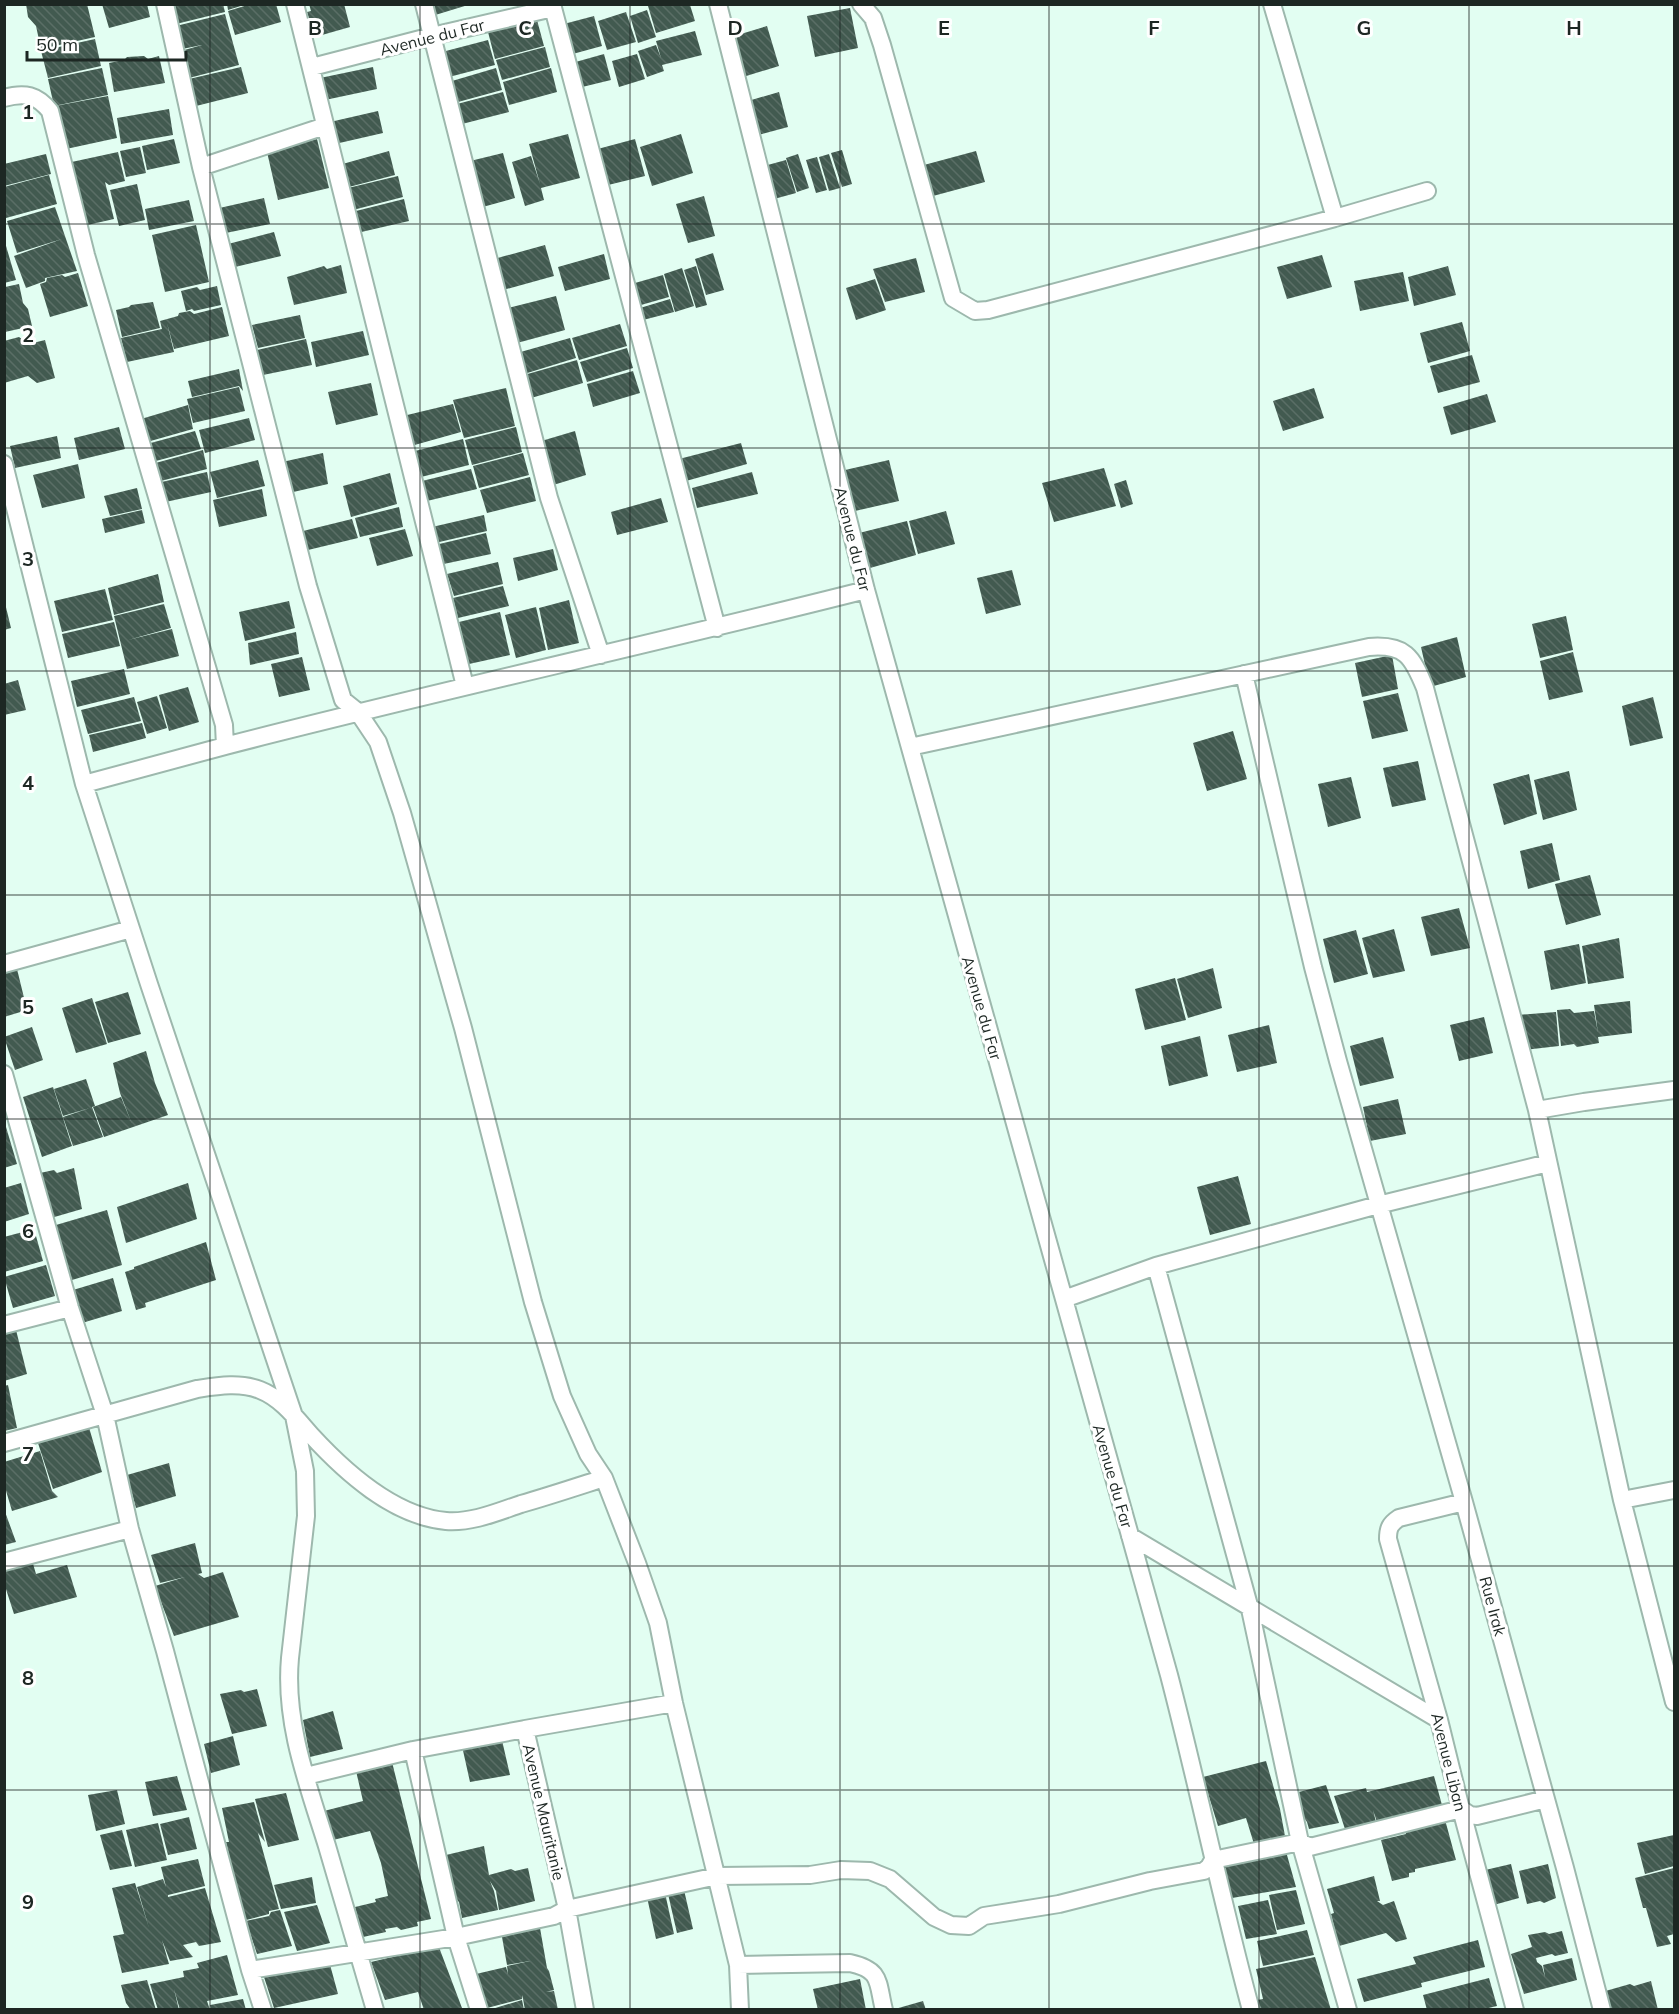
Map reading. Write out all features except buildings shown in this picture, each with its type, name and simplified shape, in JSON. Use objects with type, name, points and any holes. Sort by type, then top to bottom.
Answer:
[{"type":"street","points":[[165,4],[201,167],[308,586],[343,700],[358,712],[378,742],[402,813],[463,1028],[533,1302],[562,1396],[588,1454],[604,1478],[658,1623],[674,1703],[738,1965],[740,2010]]},
{"type":"street","points":[[295,4],[465,686]]},
{"type":"street","points":[[424,4],[549,498],[601,655]]},
{"type":"street","name":"Avenue du Far","points":[[718,4],[866,590],[1130,1536],[1192,1765],[1213,1860],[1251,2010]]},
{"type":"street","points":[[861,4],[873,18],[882,45],[953,298],[975,311],[1000,307],[1335,218],[1427,190]]},
{"type":"street","points":[[1272,4],[1335,218]]},
{"type":"street","points":[[553,6],[717,628]]},
{"type":"street","name":"Avenue du Far","points":[[312,68],[553,6]]},
{"type":"street","points":[[4,98],[27,95],[41,100],[50,111],[86,255],[224,725],[225,746]]},
{"type":"street","points":[[201,167],[325,126]]},
{"type":"street","points":[[4,464],[84,784],[294,1416],[305,1471],[306,1516],[288,1680],[292,1723],[375,2010]]},
{"type":"street","points":[[84,784],[358,712],[717,628],[866,590]]},
{"type":"street","points":[[910,747],[1369,647],[1387,646],[1403,652],[1416,665],[1425,688],[1537,1110],[1622,1500],[1674,1702]]},
{"type":"street","name":"Rue Irak","points":[[1244,674],[1313,967],[1378,1205],[1464,1502],[1602,2010]]},
{"type":"street","points":[[4,964],[131,929]]},
{"type":"street","points":[[4,1074],[70,1308],[105,1415],[130,1529],[250,1970],[263,2010]]},
{"type":"street","points":[[1537,1110],[1674,1090]]},
{"type":"street","points":[[1064,1299],[1156,1266],[1378,1205],[1548,1163]]},
{"type":"street","points":[[1156,1266],[1250,1608],[1300,1842],[1348,2010]]},
{"type":"street","points":[[4,1325],[70,1308]]},
{"type":"street","points":[[4,1443],[197,1389],[222,1385],[243,1386],[260,1389],[274,1397],[348,1472],[373,1491],[397,1505],[446,1521],[482,1517],[604,1478]]},
{"type":"street","points":[[1622,1500],[1674,1490]]},
{"type":"street","name":"Avenue Liban","points":[[1464,1502],[1399,1518],[1388,1530],[1389,1549],[1438,1720],[1515,2010]]},
{"type":"street","points":[[4,1562],[130,1529]]},
{"type":"street","points":[[1130,1536],[1438,1720]]},
{"type":"street","points":[[525,1729],[674,1703]]},
{"type":"street","name":"Avenue Mauritanie","points":[[306,1776],[413,1750],[525,1729],[567,1909],[585,2010]]},
{"type":"street","points":[[413,1750],[456,1936],[479,2010]]},
{"type":"street","points":[[250,1970],[456,1936],[555,1916],[567,1909],[717,1876],[810,1875],[842,1870],[870,1871],[890,1879],[934,1917],[951,1925],[969,1926],[984,1916],[1059,1905],[1150,1881],[1204,1871],[1213,1860],[1300,1842],[1310,1847],[1461,1809],[1470,1815],[1478,1816],[1546,1799]]},
{"type":"street","points":[[738,1965],[850,1963],[866,1966],[876,1975],[884,2010]]}]
